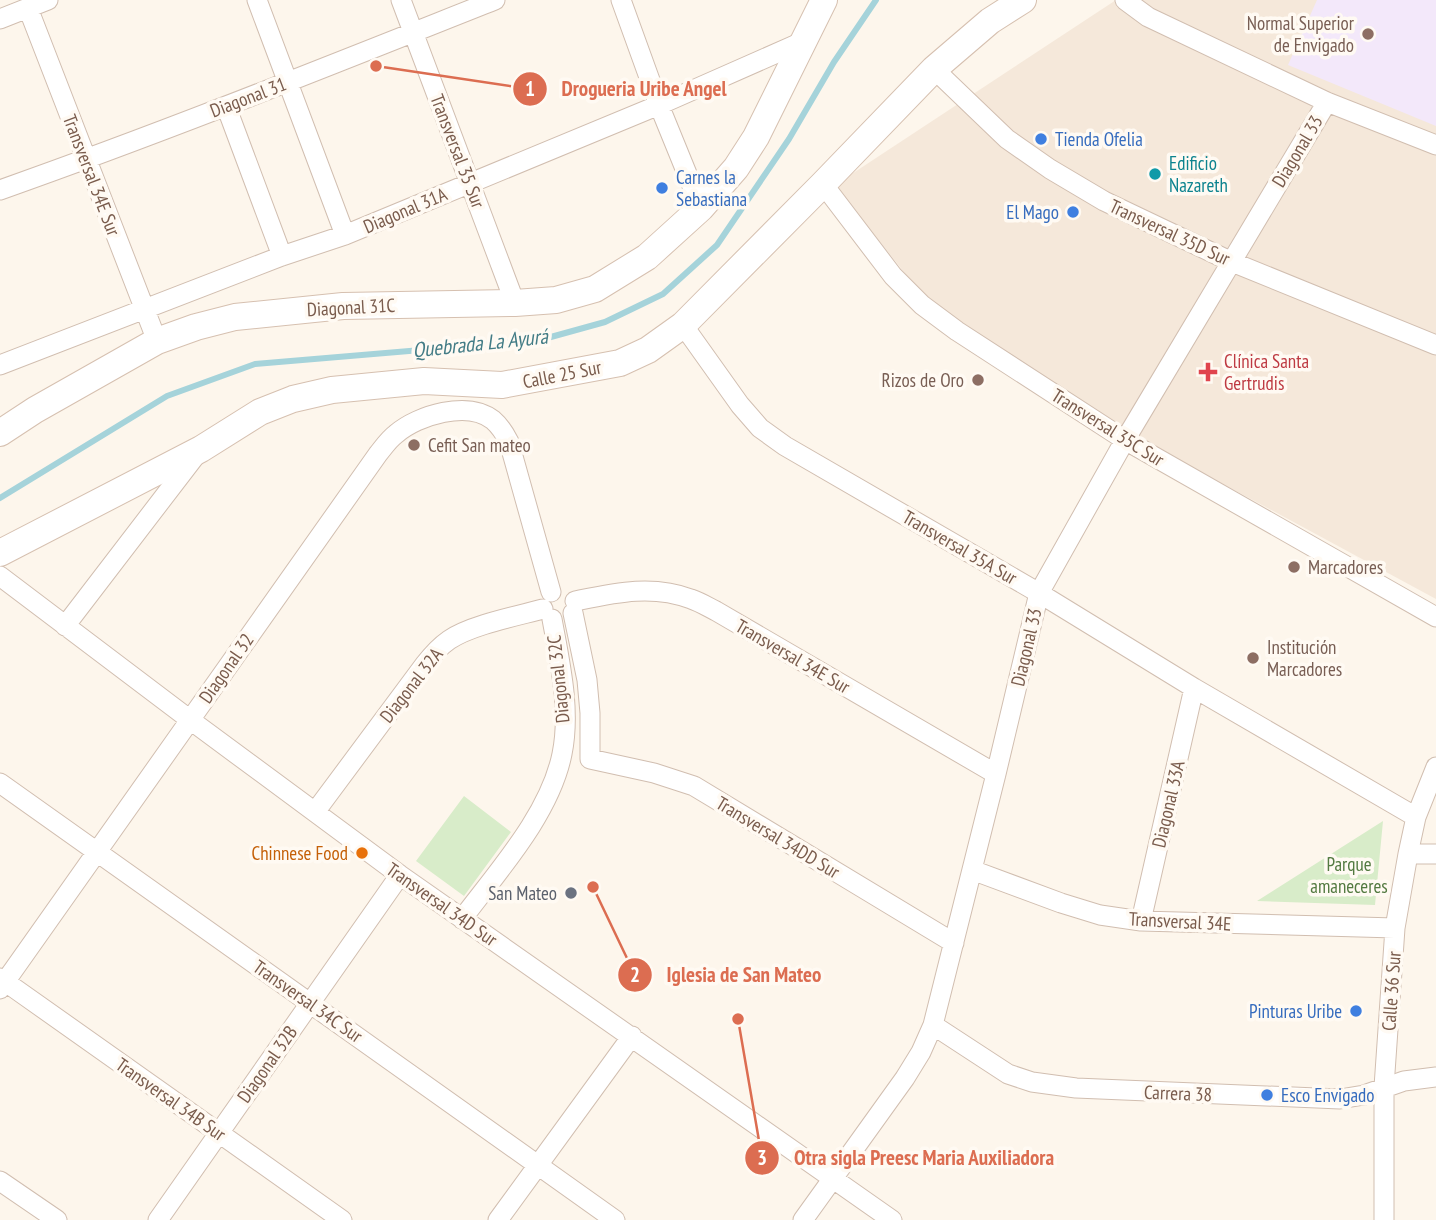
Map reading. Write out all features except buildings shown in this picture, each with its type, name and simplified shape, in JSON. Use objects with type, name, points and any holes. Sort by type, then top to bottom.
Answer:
[{"type":"main road","name":"Diagonal 31C","points":[[0,433],[35,410],[157,341],[235,317],[343,306],[556,300],[595,289],[647,257],[701,208],[736,168],[756,137],[824,0]]},
{"type":"main road","name":"Calle 25 Sur","points":[[0,553],[201,449],[260,412],[293,399],[332,390],[424,381],[502,385],[620,363],[649,350],[683,325],[934,69],[990,21],[1023,0]]},
{"type":"street","points":[[0,19],[48,0]]},
{"type":"street","points":[[257,0],[345,235]]},
{"type":"street","name":"Transversal 35 Sur","points":[[401,0],[516,303]]},
{"type":"street","name":"Diagonal 31","points":[[0,190],[226,106],[495,0]]},
{"type":"street","points":[[621,0],[659,105],[701,208]]},
{"type":"street","points":[[1125,0],[1148,17],[1327,102],[1436,145]]},
{"type":"street","name":"Transversal 34E Sur","points":[[28,9],[157,341]]},
{"type":"street","name":"Diagonal 31A","points":[[0,365],[282,256],[345,235],[659,105],[804,41]]},
{"type":"street","name":"Transversal 35D Sur","points":[[934,69],[1007,139],[1050,169],[1104,201],[1232,262],[1436,345]]},
{"type":"street","name":"Diagonal 33","points":[[803,1220],[905,1077],[933,1026],[1039,593],[1125,440],[1327,102]]},
{"type":"street","points":[[226,106],[282,256]]},
{"type":"street","name":"Transversal 35C Sur","points":[[823,184],[893,276],[922,305],[957,331],[1125,440],[1436,617]]},
{"type":"street","name":"Transversal 35A Sur","points":[[683,325],[740,405],[760,428],[785,446],[1416,817]]},
{"type":"street","name":"Diagonal 32","points":[[2,983],[394,435],[412,422],[458,410],[473,411],[491,418]]},
{"type":"street","name":"Diagonal 32C","points":[[462,919],[534,822],[552,788],[562,753],[565,716],[561,669],[549,607],[509,442],[502,429],[491,418]]},
{"type":"street","points":[[65,626],[201,449]]},
{"type":"street","name":"Transversal 34D Sur","points":[[0,576],[400,875],[892,1220]]},
{"type":"street","points":[[549,607],[558,589],[571,594],[574,607]]},
{"type":"street","name":"Transversal 34E Sur","points":[[574,607],[624,591],[666,592],[690,598],[996,774]]},
{"type":"street","name":"Diagonal 32A","points":[[315,812],[425,664],[449,640],[463,632],[549,607],[564,621],[569,618],[574,607]]},
{"type":"street","name":"Diagonal 32C","points":[[574,607],[587,680],[590,759]]},
{"type":"street","name":"Diagonal 33A","points":[[1141,921],[1194,688]]},
{"type":"street","name":"Transversal 34DD Sur","points":[[590,759],[654,773],[694,786],[954,943]]},
{"type":"street","name":"Calle 36 Sur","points":[[1384,1220],[1384,1087],[1395,928],[1416,817],[1436,767]]},
{"type":"street","name":"Transversal 34C Sur","points":[[0,783],[615,1220]]},
{"type":"street","points":[[1408,854],[1436,854]]},
{"type":"street","name":"Transversal 34E","points":[[972,870],[1100,915],[1141,921],[1395,928]]},
{"type":"street","name":"Diagonal 32B","points":[[158,1220],[400,875]]},
{"type":"street","name":"Transversal 34B Sur","points":[[2,983],[342,1220]]},
{"type":"street","name":"Carrera 38","points":[[933,1026],[1008,1074],[1032,1082],[1076,1088],[1340,1099],[1404,1081],[1436,1077]]},
{"type":"street","points":[[498,1220],[632,1036]]},
{"type":"street","points":[[0,1181],[57,1220]]},
{"type":"shaded area","points":[[1116,0],[1436,0],[1436,599],[1112,424],[922,295],[835,185]]},
{"type":"shaded area","name":"Normal Superior de Envigado","points":[[1317,0],[1436,0],[1436,126],[1288,65]]},
{"type":"green space","points":[[464,796],[511,832],[464,896],[416,861]]},
{"type":"green space","name":"Parque amaneceres","points":[[1383,821],[1375,905],[1257,901]]},
{"type":"waterway","name":"Quebrada La Ayurá","points":[[0,498],[167,396],[255,364],[540,340],[605,322],[663,294],[717,245],[789,139],[834,62],[876,0]]},
{"type":"place","name":"Normal Superior de Envigado","points":[[1368,34]]},
{"type":"place","name":"Drogueria Uribe Angel","points":[[376,66]]},
{"type":"place","name":"Tienda Ofelia","points":[[1041,139]]},
{"type":"place","name":"Edificio Nazareth","points":[[1155,174]]},
{"type":"place","name":"Carnes la Sebastiana","points":[[662,188]]},
{"type":"place","name":"El Mago","points":[[1073,212]]},
{"type":"place","name":"Clínica Santa Gertrudis","points":[[1208,372]]},
{"type":"place","name":"Rizos de Oro","points":[[978,380]]},
{"type":"place","name":"Cefit San mateo","points":[[414,445]]},
{"type":"place","name":"Marcadores","points":[[1294,567]]},
{"type":"place","name":"Institución Marcadores","points":[[1253,658]]},
{"type":"place","name":"Chinnese Food","points":[[362,853]]},
{"type":"place","name":"Iglesia de San Mateo","points":[[593,887]]},
{"type":"place","name":"San Mateo","points":[[571,893]]},
{"type":"place","name":"Pinturas Uribe","points":[[1356,1011]]},
{"type":"place","name":"Otra sigla Preesc Maria Auxiliadora","points":[[738,1019]]},
{"type":"place","name":"Esco Envigado","points":[[1267,1095]]}]
